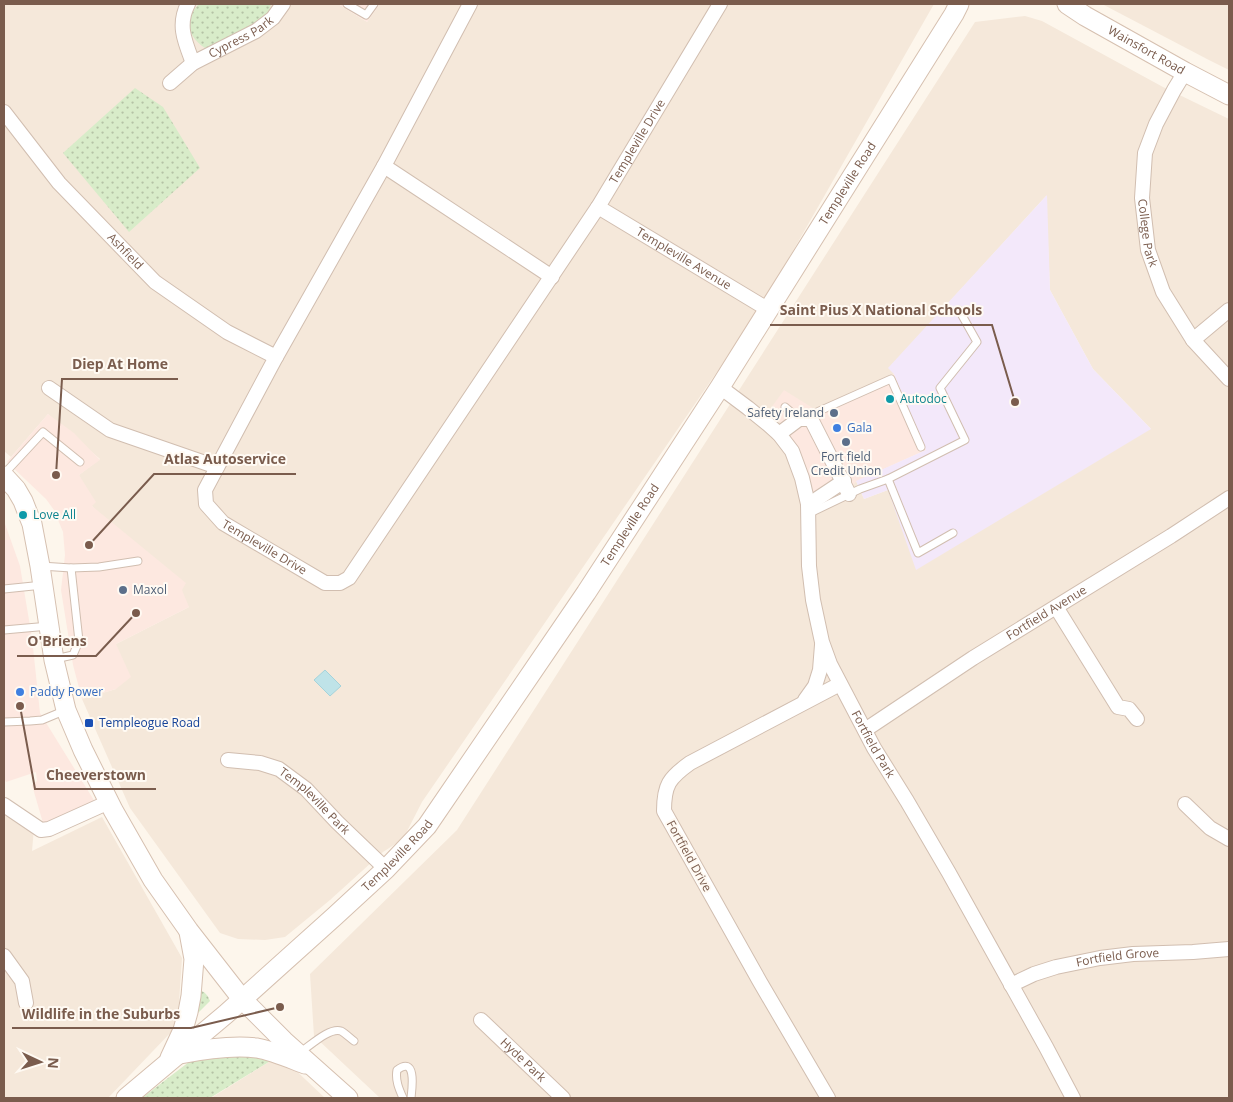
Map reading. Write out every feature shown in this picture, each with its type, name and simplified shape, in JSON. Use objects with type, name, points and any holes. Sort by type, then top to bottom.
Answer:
[{"type":"main road","name":"Templeville Road","points":[[126,1098],[242,999],[386,869],[427,826],[586,593],[720,388],[959,4]]},
{"type":"main road","name":"Wainsfort Road","points":[[1067,4],[1085,16],[1229,95]]},
{"type":"main road","points":[[4,475],[16,489],[25,505],[32,524],[54,660],[66,710],[83,750],[109,802],[153,880],[189,931],[242,999],[348,1098]]},
{"type":"main road","points":[[174,1058],[189,1004],[194,959],[189,931]]},
{"type":"main road","points":[[174,1058],[204,1049],[245,1047],[258,1048],[315,1067]]},
{"type":"street","name":"Cypress Park","points":[[188,4],[182,23],[185,42],[193,64]]},
{"type":"street","name":"Cypress Park","points":[[170,83],[193,64],[256,31],[273,18],[283,4]]},
{"type":"street","name":"Templeville Drive","points":[[470,4],[384,166],[276,357],[206,490],[206,504],[223,523],[325,583],[340,583],[349,578],[355,570],[598,207],[720,4]]},
{"type":"street","name":"College Park","points":[[1185,72],[1156,124],[1145,153],[1142,198],[1148,250],[1163,292],[1193,340],[1229,379]]},
{"type":"street","name":"Ashfield","points":[[4,112],[59,183],[155,282],[227,332],[276,357]]},
{"type":"street","points":[[384,166],[552,277]]},
{"type":"street","name":"Templeville Avenue","points":[[598,207],[770,310]]},
{"type":"street","points":[[1193,340],[1229,310]]},
{"type":"street","points":[[49,388],[110,430],[217,467]]},
{"type":"street","name":"Fortfield Park","points":[[720,388],[779,434],[792,451],[802,478],[808,509],[809,566],[822,642],[830,664],[874,748],[944,865],[1073,1098]]},
{"type":"street","points":[[779,434],[805,419],[847,488],[818,499],[808,509]]},
{"type":"street","name":"Fortfield Avenue","points":[[865,730],[973,658],[1229,498]]},
{"type":"street","points":[[1056,607],[1118,707],[1129,709],[1137,719]]},
{"type":"street","points":[[804,703],[815,686],[820,670],[822,642]]},
{"type":"street","name":"Fortfield Drive","points":[[828,1098],[664,811],[664,795],[668,784],[678,772],[690,764],[840,684]]},
{"type":"street","name":"Templeville Park","points":[[228,760],[260,763],[279,768],[306,788],[337,822],[386,869]]},
{"type":"street","points":[[4,805],[41,830],[49,830],[109,802]]},
{"type":"street","points":[[1185,804],[1210,828],[1229,839]]},
{"type":"street","name":"Fortfield Grove","points":[[1011,984],[1056,967],[1100,958],[1133,954],[1229,949]]},
{"type":"street","points":[[4,956],[22,981],[26,1003]]},
{"type":"street","name":"Hyde Park","points":[[481,1020],[564,1098]]},
{"type":"lane","points":[[347,4],[366,15],[374,4]]},
{"type":"lane","points":[[847,488],[860,489],[888,479],[965,440],[940,388],[977,342],[959,310]]},
{"type":"lane","points":[[785,407],[805,419],[890,379],[921,447]]},
{"type":"lane","points":[[4,475],[43,432],[80,462]]},
{"type":"lane","points":[[888,479],[918,553],[953,533]]},
{"type":"lane","points":[[40,566],[99,567],[138,562]]},
{"type":"lane","points":[[54,660],[73,655],[79,641],[71,568]]},
{"type":"lane","points":[[4,589],[43,585]]},
{"type":"lane","points":[[4,630],[50,626]]},
{"type":"lane","points":[[4,722],[42,720],[66,710]]},
{"type":"lane","points":[[299,1054],[325,1034],[333,1031],[341,1031],[354,1040]]},
{"type":"lane","points":[[403,1098],[396,1079],[397,1070],[402,1067],[410,1069],[413,1076],[411,1098]]},
{"type":"shaded area","points":[[4,4],[338,4],[367,22],[380,4],[934,4],[758,312],[422,802],[403,839],[383,852],[330,900],[285,937],[265,940],[238,939],[220,933],[130,808],[82,699],[116,689],[116,644],[189,607],[92,506],[79,475],[100,459],[48,414],[11,457],[4,451]]},
{"type":"shaded area","points":[[338,4],[380,4],[367,22]]},
{"type":"shaded area","points":[[1102,4],[1229,4],[1229,70],[1207,59]]},
{"type":"shaded area","points":[[1025,16],[1042,21],[1163,87],[1229,119],[1229,1098],[380,1098],[314,1036],[310,974],[457,830],[975,22]],"holes":[[[1046,196],[1050,290],[1093,369],[1151,429],[888,490],[864,499],[856,481],[851,487],[816,505],[798,447],[781,423],[768,411],[815,410],[894,374],[889,368]]]},
{"type":"shaded area","points":[[1047,195],[1050,290],[1093,369],[1151,429],[916,570],[888,490],[864,499],[856,481],[926,450],[894,374],[888,368]]},
{"type":"shaded area","points":[[894,374],[926,450],[857,481],[851,487],[816,505],[798,447],[781,423],[768,412],[784,390],[816,410]]},
{"type":"shaded area","points":[[48,414],[74,433],[100,460],[79,475],[96,502],[92,506],[186,583],[182,590],[189,607],[116,644],[131,677],[116,689],[82,699],[73,665],[61,590],[65,555],[63,532],[54,510],[46,499],[7,462]]},
{"type":"shaded area","points":[[4,521],[20,566],[32,638],[40,713],[95,802],[46,823],[43,823],[32,785],[37,781],[36,772],[6,782],[4,778]]},
{"type":"shaded area","points":[[4,807],[34,828],[32,851],[102,817],[182,958],[178,1017],[173,1030],[108,1098],[4,1098]]},
{"type":"shaded area","points":[[277,1057],[287,1062],[325,1098],[211,1098]]},
{"type":"green space","points":[[199,4],[271,4],[268,15],[215,46],[205,48],[194,39],[190,28],[191,16]]},
{"type":"green space","points":[[135,88],[163,107],[200,168],[129,232],[63,153]]},
{"type":"green space","points":[[198,990],[203,991],[210,1001],[196,1015]]},
{"type":"green space","points":[[198,1055],[277,1057],[210,1098],[142,1098]]},
{"type":"water","points":[[325,670],[341,686],[330,696],[314,680]]},
{"type":"place","name":"Autodoc","points":[[890,399]]},
{"type":"place","name":"Saint Pius X National Schools","points":[[1015,402]]},
{"type":"place","name":"Safety Ireland","points":[[834,413]]},
{"type":"place","name":"Gala","points":[[837,428]]},
{"type":"place","name":"Fort field Credit Union","points":[[846,442]]},
{"type":"place","name":"Diep At Home","points":[[56,475]]},
{"type":"place","name":"Love All","points":[[23,515]]},
{"type":"place","name":"Atlas Autoservice","points":[[89,545]]},
{"type":"place","name":"Maxol","points":[[123,590]]},
{"type":"place","name":"O'Briens","points":[[136,613]]},
{"type":"place","name":"Paddy Power","points":[[20,692]]},
{"type":"place","name":"Cheeverstown","points":[[20,706]]},
{"type":"place","name":"Templeogue Road","points":[[89,723]]},
{"type":"place","name":"Wildlife in the Suburbs","points":[[280,1007]]}]
